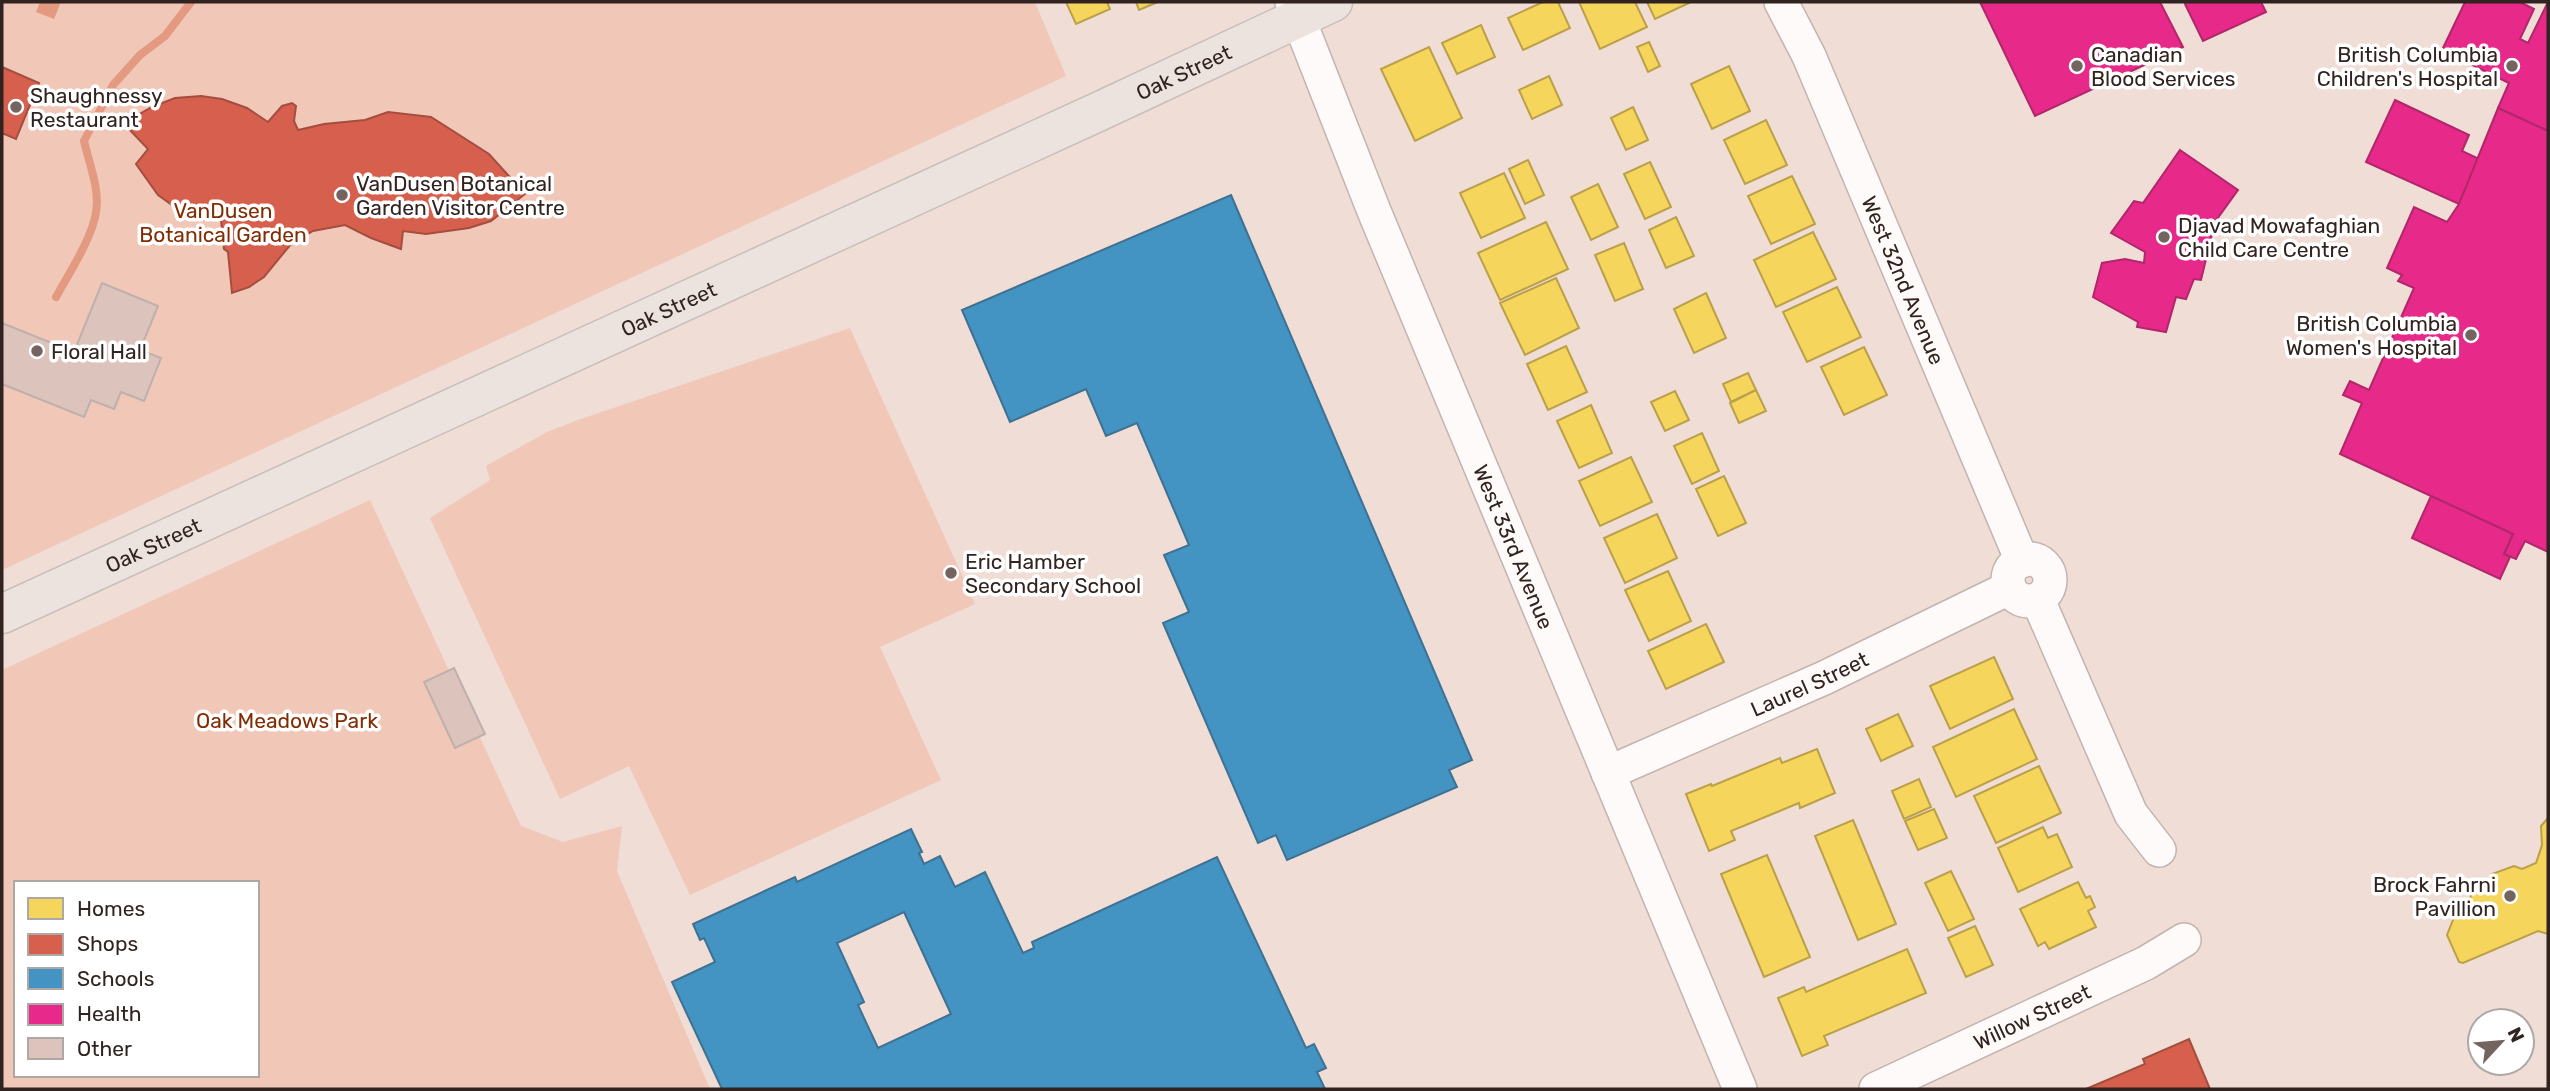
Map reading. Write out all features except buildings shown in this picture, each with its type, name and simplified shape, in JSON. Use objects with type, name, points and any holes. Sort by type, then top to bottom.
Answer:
[{"type":"main road","name":"Oak Street","points":[[2,614],[1100,111],[1308,7]]},
{"type":"street","name":"West 32nd Avenue","points":[[1781,2],[1809,56],[2023,583],[2131,814],[2159,850]]},
{"type":"street","name":"West 33rd Avenue","points":[[1308,7],[1374,211],[1740,1089]]},
{"type":"street","name":"Laurel Street","points":[[1608,773],[1824,678],[2023,583]]},
{"type":"street","name":"Willow Street","points":[[1876,1089],[2146,962],[2184,940]]},
{"type":"green space","name":"VanDusen Botanical Garden","points":[[2,2],[1035,2],[1066,76],[2,570]]},
{"type":"green space","points":[[850,328],[975,604],[880,647],[941,780],[690,895],[629,766],[560,799],[430,518],[490,480],[486,466],[547,432]]},
{"type":"green space","name":"Oak Meadows Park","points":[[370,500],[521,826],[563,842],[622,826],[617,871],[710,1089],[2,1089],[2,670]]},
{"type":"shaded area","points":[[40,2],[61,2],[54,19],[36,12]]},
{"type":"waterway","points":[[56,297],[85,244],[96,212],[95,185],[84,141],[113,85],[140,55],[165,36],[191,2]]},
{"type":"place","name":"Canadian Blood Services","points":[[2077,66]]},
{"type":"place","name":"British Columbia Children's Hospital","points":[[2512,66]]},
{"type":"place","name":"Shaughnessy Restaurant","points":[[16,107]]},
{"type":"place","name":"VanDusen Botanical Garden Visitor Centre","points":[[342,195]]},
{"type":"place","name":"Djavad Mowafaghian Child Care Centre","points":[[2164,237]]},
{"type":"place","name":"British Columbia Women's Hospital","points":[[2471,335]]},
{"type":"place","name":"Floral Hall","points":[[37,351]]},
{"type":"place","name":"Eric Hamber Secondary School","points":[[951,573]]},
{"type":"place","name":"Brock Fahrni Pavillion","points":[[2510,896]]}]
